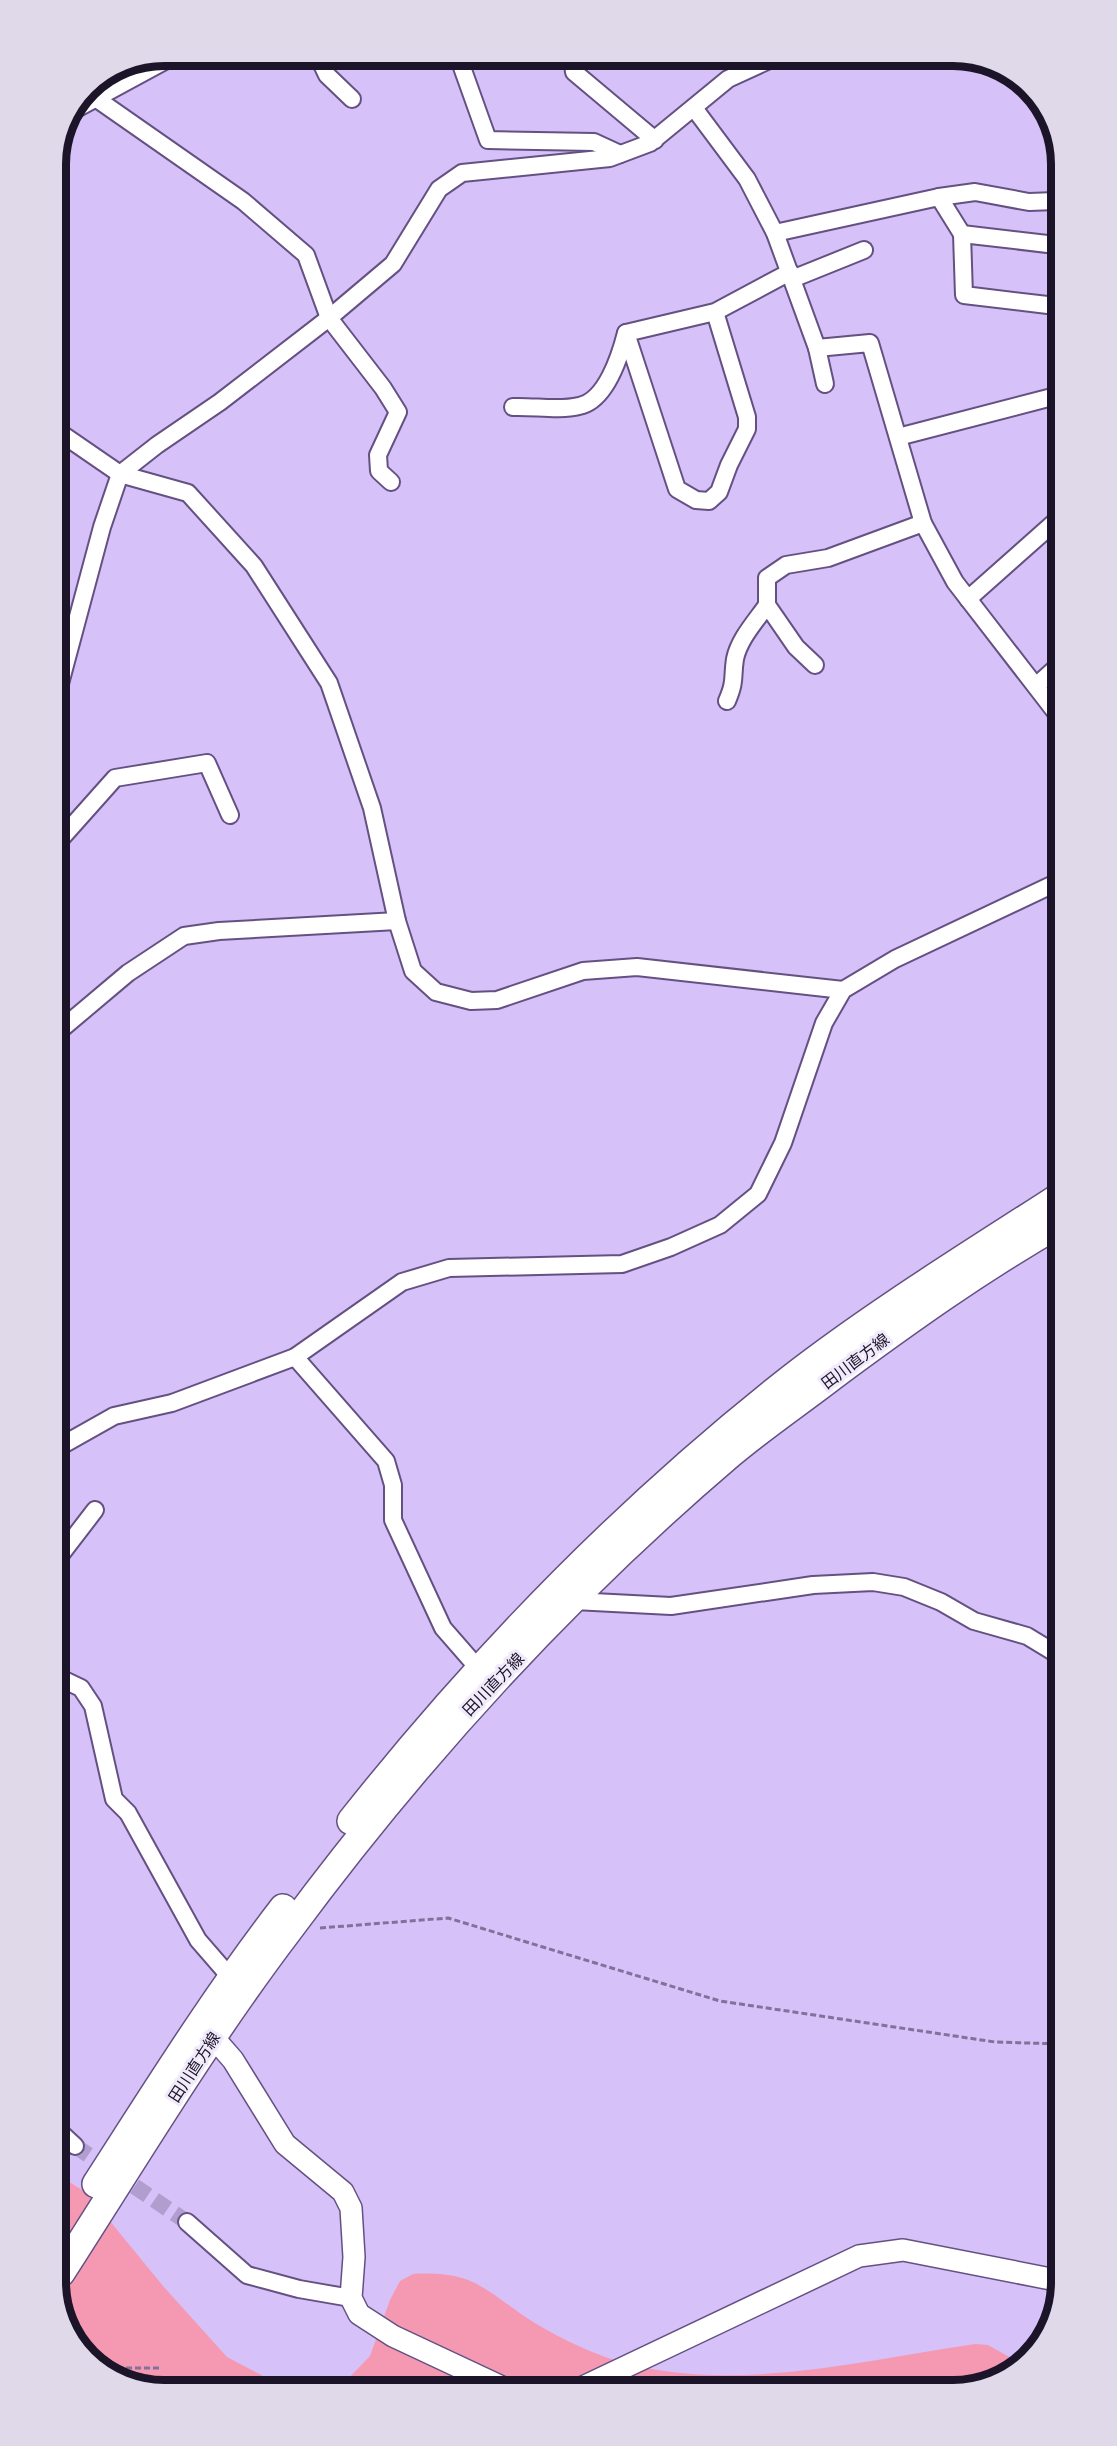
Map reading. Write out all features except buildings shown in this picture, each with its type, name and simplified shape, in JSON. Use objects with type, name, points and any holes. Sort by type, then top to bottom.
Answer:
[{"type":"main road","name":"田川直方線","points":[[66,2265],[213,2037],[237,1985],[288,1930],[431,1750],[485,1676],[556,1587],[635,1512],[790,1380],[875,1316],[1051,1202]]},
{"type":"main road","name":"田川直方線","points":[[66,2231],[237,1985],[416,1738],[574,1601],[730,1455],[882,1340],[1012,1251],[1051,1229]]},
{"type":"street","points":[[323,66],[327,75],[352,99]]},
{"type":"street","points":[[462,66],[488,140],[594,142],[620,154]]},
{"type":"street","points":[[573,66],[574,72],[655,140]]},
{"type":"street","points":[[66,661],[102,526],[120,474],[157,445],[220,402],[330,318],[393,264],[439,189],[462,174],[610,158],[655,140],[728,80],[757,66]]},
{"type":"street","points":[[152,67],[94,97],[243,201],[306,255],[330,318],[383,388],[398,412],[378,455],[379,471],[391,482]]},
{"type":"street","points":[[694,108],[747,179],[776,233],[817,348],[825,384]]},
{"type":"street","points":[[776,233],[939,197],[975,192],[1029,202],[1051,201]]},
{"type":"street","points":[[939,197],[962,234],[964,295],[1051,305]]},
{"type":"street","points":[[962,234],[1051,244]]},
{"type":"street","points":[[626,333],[715,312],[791,276],[864,250]]},
{"type":"street","points":[[626,333],[676,489],[696,500],[709,501],[719,492],[729,465],[747,429],[747,417],[715,312]]},
{"type":"street","points":[[513,407],[580,406],[593,399],[617,366],[626,333]]},
{"type":"street","points":[[817,348],[870,343],[923,523],[955,582],[1051,706]]},
{"type":"street","points":[[898,437],[1051,397]]},
{"type":"street","points":[[66,437],[120,474],[188,492],[254,566],[329,683],[372,808],[397,921],[413,971],[436,992],[471,1000],[497,1000],[584,971],[637,967],[843,990]]},
{"type":"street","points":[[815,665],[796,646],[767,605],[767,578],[786,565],[828,558],[923,523]]},
{"type":"street","points":[[968,599],[1051,525]]},
{"type":"street","points":[[727,701],[735,683],[735,657],[745,636],[767,605]]},
{"type":"street","points":[[1036,686],[1051,673]]},
{"type":"street","points":[[66,832],[115,778],[207,763],[230,815]]},
{"type":"street","points":[[66,1443],[114,1416],[172,1403],[295,1357],[402,1282],[448,1268],[622,1264],[671,1247],[720,1225],[758,1194],[783,1143],[824,1023],[843,990],[895,959],[1051,885]]},
{"type":"street","points":[[66,1025],[128,973],[184,936],[219,931],[397,921]]},
{"type":"street","points":[[295,1357],[386,1461],[393,1485],[393,1520],[443,1628],[485,1676]]},
{"type":"street","points":[[66,1548],[95,1510]]},
{"type":"street","points":[[574,1601],[671,1606],[813,1585],[873,1582],[904,1587],[941,1602],[975,1621],[1027,1636],[1051,1651]]},
{"type":"street","points":[[66,1681],[81,1688],[93,1706],[114,1799],[128,1813],[198,1940],[237,1985]]},
{"type":"street","points":[[213,2037],[232,2060],[285,2144],[343,2192],[351,2208],[354,2257],[351,2298],[359,2314],[393,2336],[487,2380]]},
{"type":"street","points":[[66,2138],[75,2146]]},
{"type":"street","points":[[187,2222],[247,2275],[299,2289],[351,2298]]},
{"type":"street","points":[[598,2380],[859,2256],[903,2250],[1051,2279]]},
{"type":"path","points":[[288,1930],[448,1918],[577,1960],[720,2001],[995,2042],[1051,2044]]},
{"type":"path","points":[[117,2368],[159,2368]]},
{"type":"shaded area","points":[[66,2180],[87,2193],[163,2286],[227,2357],[271,2380],[145,2378],[115,2367],[95,2351],[76,2325],[68,2301]]},
{"type":"shaded area","points":[[413,2274],[448,2275],[462,2278],[485,2289],[534,2323],[568,2341],[614,2360],[658,2370],[703,2375],[748,2375],[840,2366],[975,2344],[988,2345],[1013,2359],[984,2375],[952,2380],[347,2380],[370,2356],[390,2300],[400,2281]]},
{"type":"tunnel","points":[[75,2146],[187,2222]]}]
